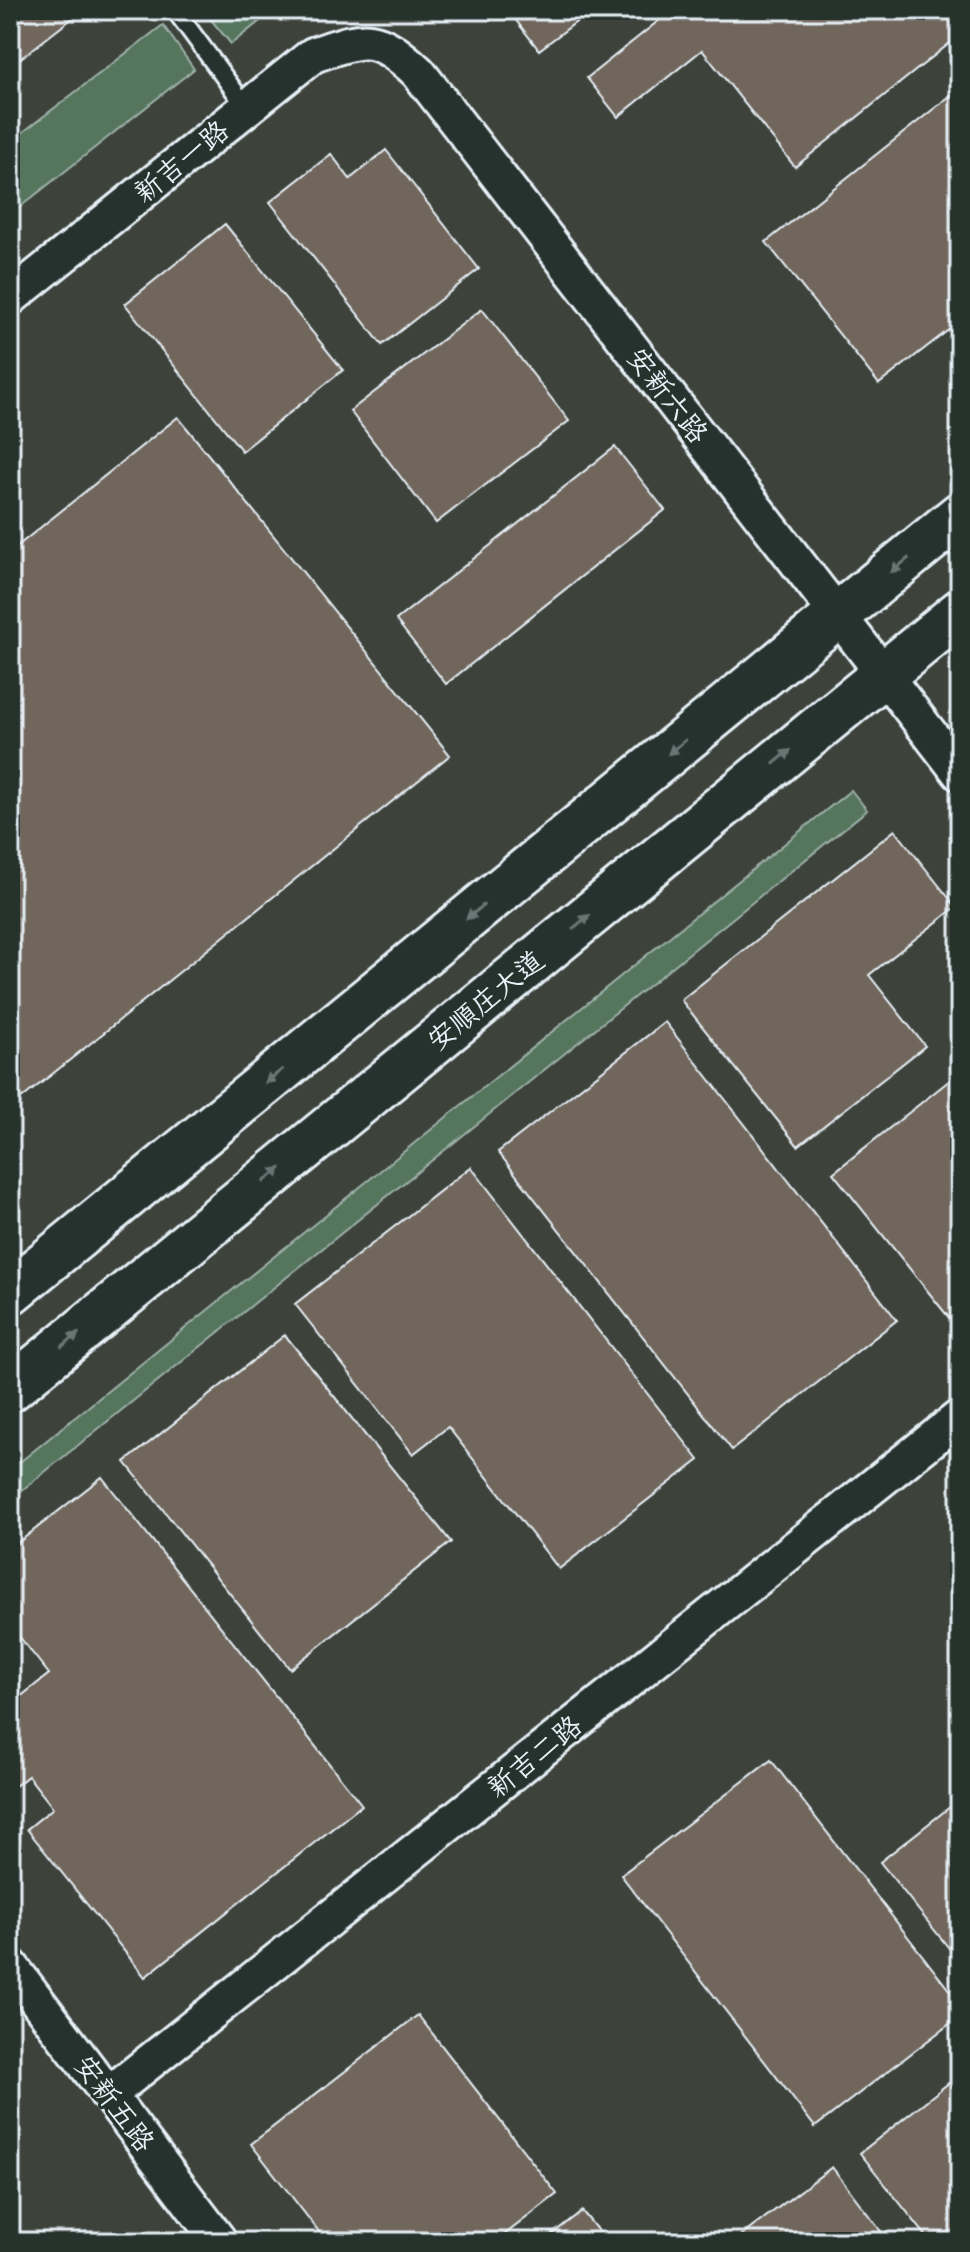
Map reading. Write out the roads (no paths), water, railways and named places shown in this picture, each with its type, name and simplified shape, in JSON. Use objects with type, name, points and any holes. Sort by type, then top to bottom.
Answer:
[{"type":"street","name":"新吉一路","points":[[10,298],[313,55],[359,39]]},
{"type":"street","name":"安新六路","points":[[359,39],[392,48],[418,72],[960,773]]},
{"type":"street","points":[[10,1292],[960,515]]},
{"type":"street","name":"安順庄大道","points":[[10,1389],[960,612]]},
{"type":"street","name":"新吉二路","points":[[108,2095],[960,1417]]},
{"type":"street","name":"安新五路","points":[[10,1965],[220,2242]]},
{"type":"lane","points":[[175,10],[247,108]]}]
